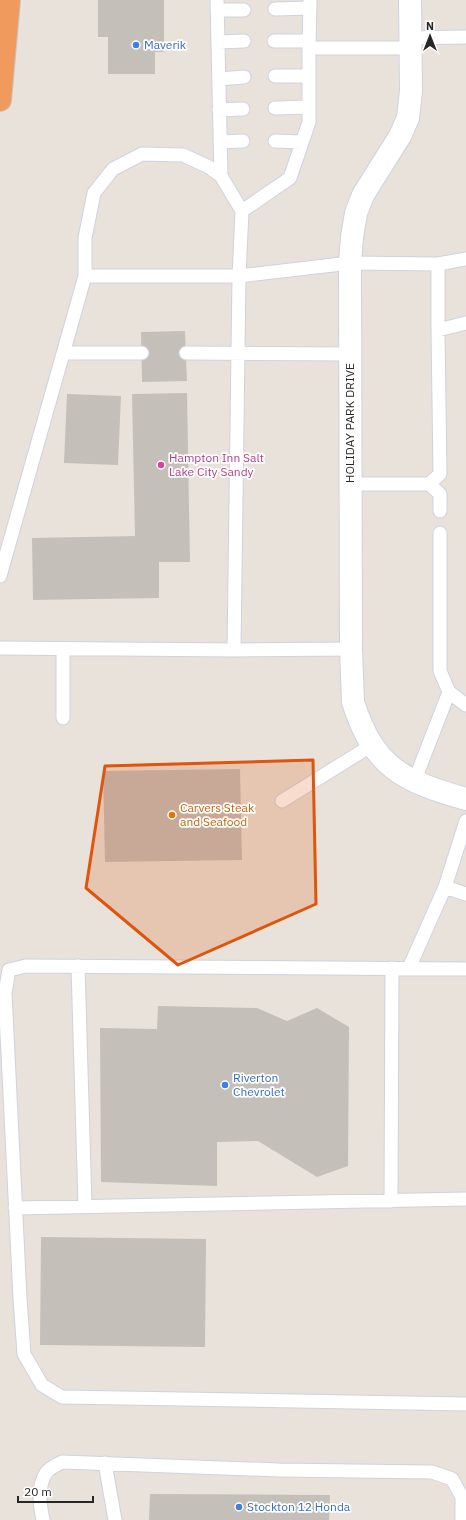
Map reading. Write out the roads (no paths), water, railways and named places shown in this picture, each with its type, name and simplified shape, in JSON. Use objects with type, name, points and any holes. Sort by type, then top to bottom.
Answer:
[{"type":"highway","points":[[0,100],[9,0]]},
{"type":"street","name":"HOLIDAY PARK DRIVE","points":[[410,0],[411,91],[408,118],[400,136],[363,195],[356,213],[352,237],[350,263],[350,484],[351,649],[353,702],[360,724],[372,745],[382,759],[397,772],[414,782],[466,799]]},
{"type":"lane","points":[[242,211],[290,178],[309,122],[310,4],[274,9]]},
{"type":"lane","points":[[221,176],[217,5],[244,10]]},
{"type":"lane","points":[[274,41],[309,44],[410,43],[466,38]]},
{"type":"lane","points":[[218,42],[244,41]]},
{"type":"lane","points":[[275,76],[309,76]]},
{"type":"lane","points":[[219,79],[244,77]]},
{"type":"lane","points":[[275,108],[309,107]]},
{"type":"lane","points":[[220,110],[243,109]]},
{"type":"lane","points":[[220,142],[243,141]]},
{"type":"lane","points":[[274,141],[302,142]]},
{"type":"lane","points":[[0,576],[85,276],[85,238],[94,192],[113,169],[142,154],[183,155],[209,167],[221,176],[242,211],[239,276],[234,650]]},
{"type":"lane","points":[[85,276],[239,276],[350,263],[438,264],[466,259]]},
{"type":"lane","points":[[350,484],[430,484],[440,474],[438,264]]},
{"type":"lane","points":[[438,330],[466,323]]},
{"type":"lane","points":[[63,353],[142,353]]},
{"type":"lane","points":[[186,353],[350,354]]},
{"type":"lane","points":[[430,484],[440,494],[440,511]]},
{"type":"lane","points":[[440,533],[440,670],[450,692],[466,705]]},
{"type":"lane","points":[[0,648],[234,650],[351,649]]},
{"type":"lane","points":[[63,649],[63,718]]},
{"type":"lane","points":[[414,782],[450,692]]},
{"type":"lane","points":[[282,801],[372,745]]},
{"type":"lane","points":[[409,968],[445,887],[466,821]]},
{"type":"lane","points":[[445,887],[466,894]]},
{"type":"lane","points":[[466,969],[26,966],[9,970],[5,993],[15,1208],[24,1354],[42,1385],[62,1397],[466,1404]]},
{"type":"lane","points":[[78,966],[85,1206]]},
{"type":"lane","points":[[391,1201],[392,968]]},
{"type":"lane","points":[[15,1208],[466,1200]]},
{"type":"lane","points":[[43,1520],[41,1487],[46,1472],[62,1462],[279,1470],[410,1470],[432,1472],[452,1479],[462,1497],[462,1520]]},
{"type":"lane","points":[[105,1463],[115,1520]]},
{"type":"place","name":"Maverik","points":[[136,45]]},
{"type":"place","name":"Hampton Inn Salt Lake City Sandy","points":[[161,465]]},
{"type":"place","name":"Carvers Steak and Seafood","points":[[172,815]]},
{"type":"place","name":"Riverton Chevrolet","points":[[225,1085]]},
{"type":"place","name":"Stockton 12 Honda","points":[[239,1507]]}]
